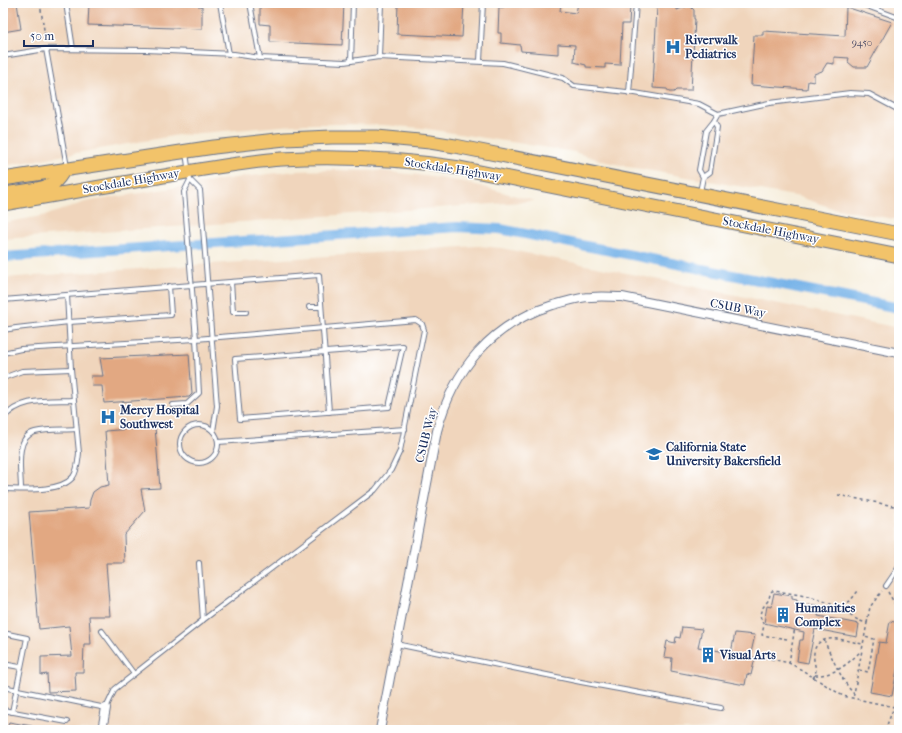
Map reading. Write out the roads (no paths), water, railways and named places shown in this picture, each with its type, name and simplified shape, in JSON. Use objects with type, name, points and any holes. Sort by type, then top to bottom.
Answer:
[{"type":"main road","name":"Stockdale Highway","points":[[3,179],[236,143],[332,137],[404,139],[455,146],[899,234]]},
{"type":"main road","name":"Stockdale Highway","points":[[3,204],[189,176],[248,163],[316,158],[360,158],[460,168],[899,256]]},
{"type":"main road","points":[[3,194],[44,187],[52,184],[66,170]]},
{"type":"street","name":"CSUB Way","points":[[380,730],[435,438],[442,412],[452,389],[472,358],[489,340],[522,317],[543,308],[562,302],[590,297],[622,297],[899,353]]},
{"type":"street","points":[[102,730],[106,708]]},
{"type":"lane","points":[[66,3],[73,49]]},
{"type":"lane","points":[[220,3],[228,54]]},
{"type":"lane","points":[[250,3],[260,58]]},
{"type":"lane","points":[[351,61],[353,3]]},
{"type":"lane","points":[[379,57],[382,3]]},
{"type":"lane","points":[[480,61],[483,3]]},
{"type":"lane","points":[[629,93],[636,3]]},
{"type":"lane","points":[[858,3],[899,18]]},
{"type":"lane","points":[[46,49],[66,170]]},
{"type":"lane","points":[[3,56],[46,49],[73,49],[146,50],[344,62],[379,57],[480,61],[503,63],[563,78],[574,86],[699,104],[718,114],[769,103],[850,93],[869,94],[899,110]]},
{"type":"lane","points":[[700,194],[703,177],[699,170],[706,131],[718,114]]},
{"type":"lane","points":[[703,177],[710,172],[717,128],[714,121]]},
{"type":"lane","points":[[174,405],[187,404],[199,393],[184,192],[189,176],[185,151]]},
{"type":"lane","points":[[189,176],[200,190],[216,406],[213,431]]},
{"type":"lane","points":[[3,300],[319,275],[329,412]]},
{"type":"lane","points":[[231,282],[233,312],[246,312]]},
{"type":"lane","points":[[3,330],[69,322],[171,315],[169,286]]},
{"type":"lane","points":[[3,489],[47,488],[58,486],[66,483],[73,477],[78,466],[67,295]]},
{"type":"lane","points":[[309,307],[321,307]]},
{"type":"lane","points":[[3,352],[70,345],[211,338],[416,320],[422,324],[424,330],[400,451],[391,470],[375,490],[203,620],[115,689],[106,708],[3,687]]},
{"type":"lane","points":[[403,346],[389,407],[329,412],[240,419],[235,359],[403,346]]},
{"type":"lane","points":[[3,378],[22,371],[71,369]]},
{"type":"lane","points":[[3,419],[10,410],[32,402],[73,400]]},
{"type":"lane","points":[[195,425],[208,427],[213,431],[217,436],[218,442],[215,455],[211,460],[199,464],[187,460],[180,450],[181,437],[184,432],[195,425]]},
{"type":"lane","points":[[21,489],[20,453],[23,442],[27,437],[36,432],[76,429]]},
{"type":"lane","points":[[218,442],[405,429]]},
{"type":"lane","points":[[199,563],[203,620]]},
{"type":"lane","points":[[886,586],[899,567]]},
{"type":"lane","points":[[102,631],[134,674]]},
{"type":"lane","points":[[3,633],[26,638],[12,712]]},
{"type":"lane","points":[[396,644],[581,682],[721,708]]},
{"type":"lane","points":[[3,664],[20,668]]},
{"type":"lane","points":[[3,710],[67,722]]},
{"type":"waterway","points":[[3,257],[457,227],[500,229],[899,308]]},
{"type":"place","name":"Riverwalk Pediatrics","points":[[673,47]]},
{"type":"place","name":"Mercy Hospital Southwest","points":[[108,417]]},
{"type":"place","name":"California State University Bakersfield","points":[[654,454]]},
{"type":"place","name":"Humanities Complex","points":[[783,615]]},
{"type":"place","name":"Visual Arts","points":[[708,655]]}]
